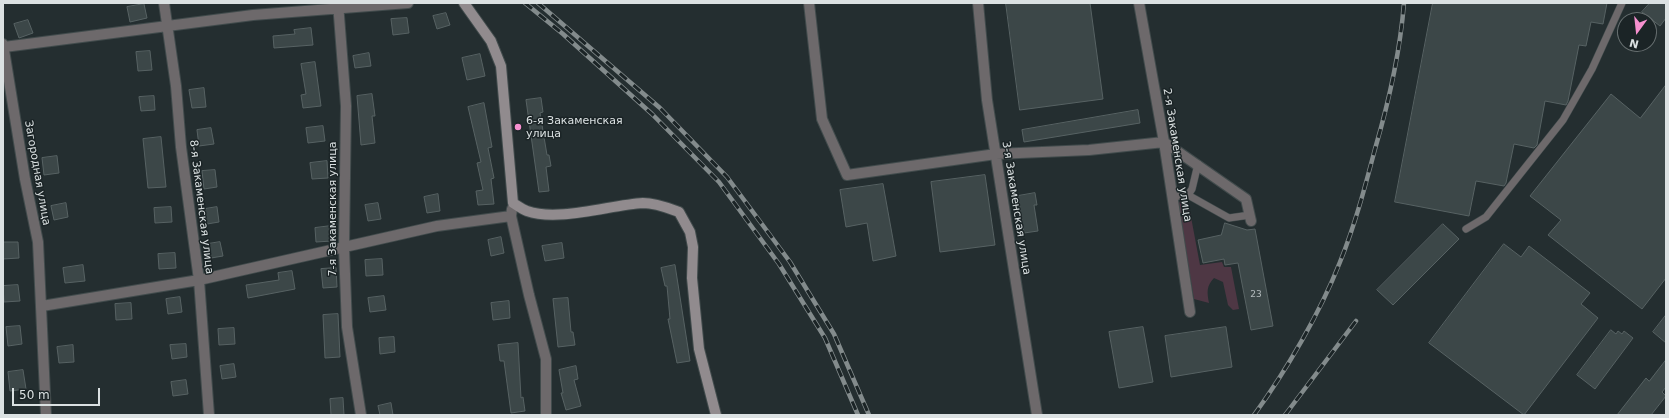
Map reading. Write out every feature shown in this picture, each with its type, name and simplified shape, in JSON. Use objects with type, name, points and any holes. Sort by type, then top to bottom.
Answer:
[{"type":"street","name":"8-я Закаменская улица","points":[[164,3],[176,86],[181,147],[199,280],[210,415]]},
{"type":"street","points":[[4,46],[253,15],[338,6],[408,3]]},
{"type":"street","points":[[464,3],[491,41],[501,66],[513,203],[511,216],[529,295],[546,359],[546,415]]},
{"type":"street","points":[[808,3],[822,119],[848,175],[996,154],[1089,150],[1164,142],[1198,164],[1246,199],[1250,218]]},
{"type":"street","name":"3-я Закаменская улица","points":[[978,3],[987,100],[1037,415]]},
{"type":"street","name":"2-я Закаменская улица","points":[[1139,3],[1164,142],[1190,312]]},
{"type":"street","name":"7-я Закаменская улица","points":[[338,6],[346,106],[344,248],[347,327],[361,415]]},
{"type":"street","name":"Загородная улица","points":[[4,46],[25,179],[38,242],[46,415]]},
{"type":"street","points":[[513,203],[527,211],[544,214],[571,213],[645,203],[660,205],[679,212],[690,232],[693,247],[692,278],[699,349],[716,415]]},
{"type":"street","points":[[42,306],[199,280],[437,226],[511,216]]},
{"type":"lane","points":[[1466,229],[1486,216],[1564,120],[1592,70],[1622,3]]},
{"type":"lane","points":[[1188,195],[1192,189],[1198,164]]},
{"type":"lane","points":[[1172,197],[1188,195],[1229,218],[1250,218]]},
{"type":"shaded area","points":[[1181,200],[1188,201],[1200,265],[1222,262],[1224,267],[1231,267],[1239,309],[1233,310],[1228,305],[1223,282],[1214,278],[1208,290],[1209,303],[1194,299],[1178,205]]},
{"type":"building","points":[[1006,3],[1090,3],[1103,99],[1020,110]]},
{"type":"building","points":[[1433,3],[1607,3],[1603,24],[1591,22],[1586,46],[1579,45],[1566,105],[1545,101],[1537,145],[1534,148],[1514,144],[1506,183],[1504,186],[1476,181],[1469,216],[1395,202]]},
{"type":"building","points":[[1650,3],[1666,3],[1666,18],[1660,26],[1657,24],[1657,12],[1642,12]]},
{"type":"building","points":[[144,4],[147,18],[130,22],[127,7]]},
{"type":"building","points":[[446,13],[450,25],[437,29],[433,16]]},
{"type":"building","points":[[407,18],[409,33],[393,35],[391,19]]},
{"type":"building","points":[[28,20],[33,33],[19,38],[14,24]]},
{"type":"building","points":[[311,28],[313,45],[274,48],[273,36],[295,34],[294,30]]},
{"type":"building","points":[[150,51],[152,70],[138,71],[136,52]]},
{"type":"building","points":[[369,53],[371,66],[355,68],[353,56]]},
{"type":"building","points":[[480,54],[485,76],[467,80],[462,58]]},
{"type":"building","points":[[315,62],[321,106],[303,108],[301,95],[306,94],[301,64]]},
{"type":"building","points":[[1666,85],[1666,278],[1642,309],[1548,235],[1561,220],[1530,196],[1611,94],[1640,118]]},
{"type":"building","points":[[204,88],[206,107],[192,108],[189,90]]},
{"type":"building","points":[[372,94],[375,116],[372,116],[375,143],[361,145],[357,96]]},
{"type":"building","points":[[154,96],[155,110],[141,111],[139,97]]},
{"type":"building","points":[[541,98],[543,112],[540,113],[547,155],[549,155],[551,166],[546,167],[549,191],[539,192],[526,100]]},
{"type":"building","points":[[484,103],[492,147],[488,148],[494,178],[491,179],[494,204],[478,205],[476,191],[483,190],[477,163],[481,162],[468,107]]},
{"type":"building","points":[[1138,110],[1140,123],[1024,142],[1022,130]]},
{"type":"building","points":[[323,126],[325,141],[308,143],[306,128]]},
{"type":"building","points":[[211,128],[214,144],[199,146],[197,130]]},
{"type":"building","points":[[161,137],[166,187],[148,188],[143,139]]},
{"type":"building","points":[[57,156],[59,173],[44,175],[42,158]]},
{"type":"building","points":[[327,161],[328,178],[312,179],[310,163]]},
{"type":"building","points":[[215,170],[217,187],[204,189],[202,171]]},
{"type":"building","points":[[985,175],[995,245],[940,252],[931,182]]},
{"type":"building","points":[[883,184],[896,256],[873,261],[867,223],[846,227],[840,190]]},
{"type":"building","points":[[1035,193],[1037,205],[1034,205],[1038,231],[1024,233],[1018,196]]},
{"type":"building","points":[[438,194],[440,211],[427,213],[424,197]]},
{"type":"building","points":[[66,203],[68,217],[54,220],[51,206]]},
{"type":"building","points":[[378,203],[381,219],[368,221],[365,205]]},
{"type":"building","points":[[171,207],[172,222],[155,223],[154,208]]},
{"type":"building","points":[[217,207],[219,222],[207,224],[205,209]]},
{"type":"building","points":[[1225,223],[1247,230],[1255,229],[1273,326],[1251,330],[1238,263],[1225,265],[1224,259],[1203,263],[1198,240],[1221,235]]},
{"type":"building","points":[[1443,224],[1459,239],[1393,305],[1377,290]]},
{"type":"building","points":[[331,226],[332,241],[316,242],[315,228]]},
{"type":"building","points":[[501,237],[504,253],[491,256],[488,240]]},
{"type":"building","points":[[3,242],[18,242],[19,258],[3,259]]},
{"type":"building","points":[[220,242],[223,256],[211,258],[208,244]]},
{"type":"building","points":[[562,243],[564,258],[545,261],[542,246]]},
{"type":"building","points":[[1504,244],[1521,257],[1529,246],[1590,293],[1581,304],[1598,318],[1524,415],[1429,343]]},
{"type":"building","points":[[175,253],[176,268],[159,269],[158,254]]},
{"type":"building","points":[[382,259],[383,275],[366,276],[365,260]]},
{"type":"building","points":[[83,265],[85,281],[65,283],[63,268]]},
{"type":"building","points":[[675,265],[690,361],[677,363],[668,319],[670,319],[667,286],[665,286],[661,268]]},
{"type":"building","points":[[336,268],[337,287],[323,288],[321,269]]},
{"type":"building","points":[[292,271],[295,289],[248,298],[246,285],[279,280],[278,273]]},
{"type":"building","points":[[18,285],[20,301],[4,302],[3,286]]},
{"type":"building","points":[[384,296],[386,310],[370,312],[368,298]]},
{"type":"building","points":[[180,297],[182,312],[168,314],[166,299]]},
{"type":"building","points":[[568,298],[571,332],[573,332],[575,345],[558,347],[553,299]]},
{"type":"building","points":[[509,301],[510,318],[493,320],[491,303]]},
{"type":"building","points":[[131,303],[132,319],[116,320],[115,304]]},
{"type":"building","points":[[338,314],[340,357],[325,358],[323,315]]},
{"type":"building","points":[[1666,315],[1666,343],[1653,332]]},
{"type":"building","points":[[20,326],[22,344],[8,346],[6,327]]},
{"type":"building","points":[[1143,327],[1153,382],[1119,388],[1109,332]]},
{"type":"building","points":[[1226,327],[1232,367],[1171,377],[1165,336]]},
{"type":"building","points":[[234,328],[235,344],[219,345],[218,329]]},
{"type":"building","points":[[1611,330],[1616,334],[1618,331],[1622,334],[1624,331],[1633,338],[1595,389],[1577,375]]},
{"type":"building","points":[[394,337],[395,352],[380,354],[379,338]]},
{"type":"building","points":[[518,343],[521,398],[523,397],[525,411],[511,413],[504,361],[500,361],[498,345]]},
{"type":"building","points":[[186,344],[187,357],[172,359],[170,345]]},
{"type":"building","points":[[73,345],[74,362],[59,363],[57,347]]},
{"type":"building","points":[[1666,360],[1666,387],[1662,392],[1666,396],[1651,415],[1617,415],[1646,378],[1649,381]]},
{"type":"building","points":[[234,364],[236,377],[222,379],[220,366]]},
{"type":"building","points":[[576,366],[578,379],[574,380],[581,406],[566,410],[561,393],[563,393],[559,370]]},
{"type":"building","points":[[23,370],[26,389],[10,391],[8,372]]},
{"type":"building","points":[[186,380],[188,394],[173,396],[171,382]]},
{"type":"building","points":[[343,398],[344,415],[331,415],[330,399]]},
{"type":"building","points":[[391,403],[393,415],[380,415],[378,406]]},
{"type":"railway","points":[[525,3],[563,34],[652,114],[719,182],[779,264],[825,338],[858,415]]},
{"type":"railway","points":[[538,3],[660,108],[727,177],[790,262],[834,334],[869,415]]},
{"type":"railway","points":[[1254,415],[1302,341],[1323,301],[1345,248],[1355,220],[1389,95],[1397,59],[1404,3]]},
{"type":"railway","points":[[1285,415],[1356,321]]},
{"type":"place","name":"6-я Закаменская улица","points":[[518,127]]}]
